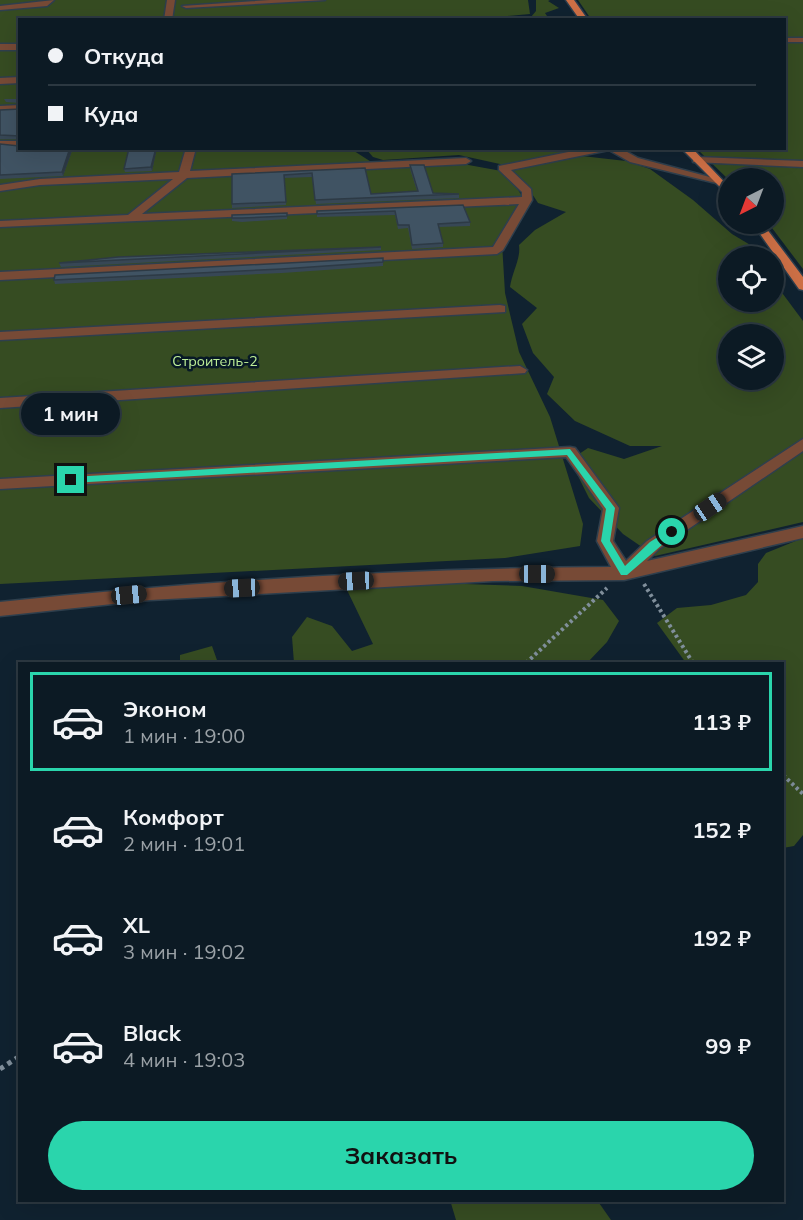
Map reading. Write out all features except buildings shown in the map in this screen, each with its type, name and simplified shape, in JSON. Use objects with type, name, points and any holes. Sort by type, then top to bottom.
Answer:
[{"type":"main road","points":[[570,0],[583,18]]},
{"type":"main road","points":[[688,150],[716,180]]},
{"type":"main road","points":[[765,234],[803,286]]},
{"type":"street","points":[[0,8],[47,4],[50,0]]},
{"type":"street","points":[[168,18],[171,0]]},
{"type":"street","points":[[186,6],[321,0]]},
{"type":"street","points":[[786,40],[803,40]]},
{"type":"street","points":[[0,47],[18,46]]},
{"type":"street","points":[[0,81],[18,80]]},
{"type":"street","points":[[0,109],[18,108]]},
{"type":"street","points":[[0,144],[18,144]]},
{"type":"street","points":[[132,217],[183,176],[190,150]]},
{"type":"street","points":[[0,276],[497,250],[527,200],[527,190],[503,168],[596,150]]},
{"type":"street","points":[[616,150],[634,160],[716,180]]},
{"type":"street","points":[[697,160],[803,164]]},
{"type":"street","points":[[0,188],[40,182],[466,161]]},
{"type":"street","points":[[0,224],[527,200]]},
{"type":"street","points":[[0,336],[500,309]]},
{"type":"street","points":[[0,403],[520,370]]},
{"type":"street","points":[[630,571],[653,545],[803,444]]},
{"type":"street","points":[[0,484],[570,452],[611,508],[605,541],[630,571]]},
{"type":"street","points":[[0,609],[150,593],[493,574],[630,571],[803,532]]},
{"type":"path","points":[[527,662],[630,571],[692,662]]},
{"type":"path","points":[[784,776],[803,794]]},
{"type":"path","points":[[0,1069],[18,1057]]},
{"type":"green space","name":"Строитель-2","points":[[0,0],[528,0],[530,14],[486,18],[18,18],[18,150],[353,150],[376,165],[452,162],[507,172],[528,206],[502,243],[505,293],[519,352],[550,417],[583,524],[580,546],[505,558],[0,584]]},
{"type":"green space","points":[[536,0],[550,0],[548,1],[559,8],[545,13],[548,18],[512,18],[531,17],[536,11]]},
{"type":"green space","points":[[578,0],[803,0],[803,269],[777,234],[784,234],[784,168],[718,169],[698,150],[786,150],[786,18],[590,18]]},
{"type":"green space","points":[[367,150],[578,150],[573,155],[626,161],[650,169],[693,200],[718,222],[718,234],[732,234],[752,246],[718,246],[718,312],[784,312],[784,295],[803,321],[803,522],[655,556],[623,534],[589,498],[570,460],[588,448],[624,459],[662,446],[630,446],[575,421],[547,394],[554,377],[533,353],[522,324],[537,308],[510,287],[519,255],[519,245],[535,230],[566,212],[538,203],[525,183],[514,175],[509,166],[459,155],[383,160],[373,157]]},
{"type":"green space","points":[[803,538],[803,835],[794,846],[784,848],[784,662],[685,662],[657,623],[677,608],[711,605],[746,595],[758,582],[758,564],[766,553]]},
{"type":"green space","points":[[374,581],[522,586],[603,600],[619,621],[607,642],[588,662],[294,662],[292,637],[307,617],[332,626],[352,651],[373,644],[347,590]]},
{"type":"green space","points":[[212,646],[218,662],[180,662],[180,655]]},
{"type":"green space","points":[[451,1202],[598,1202],[611,1220],[456,1220]]},
{"type":"route","points":[[71,480],[570,452],[611,508],[605,541],[624,573],[653,545],[672,532]]}]
